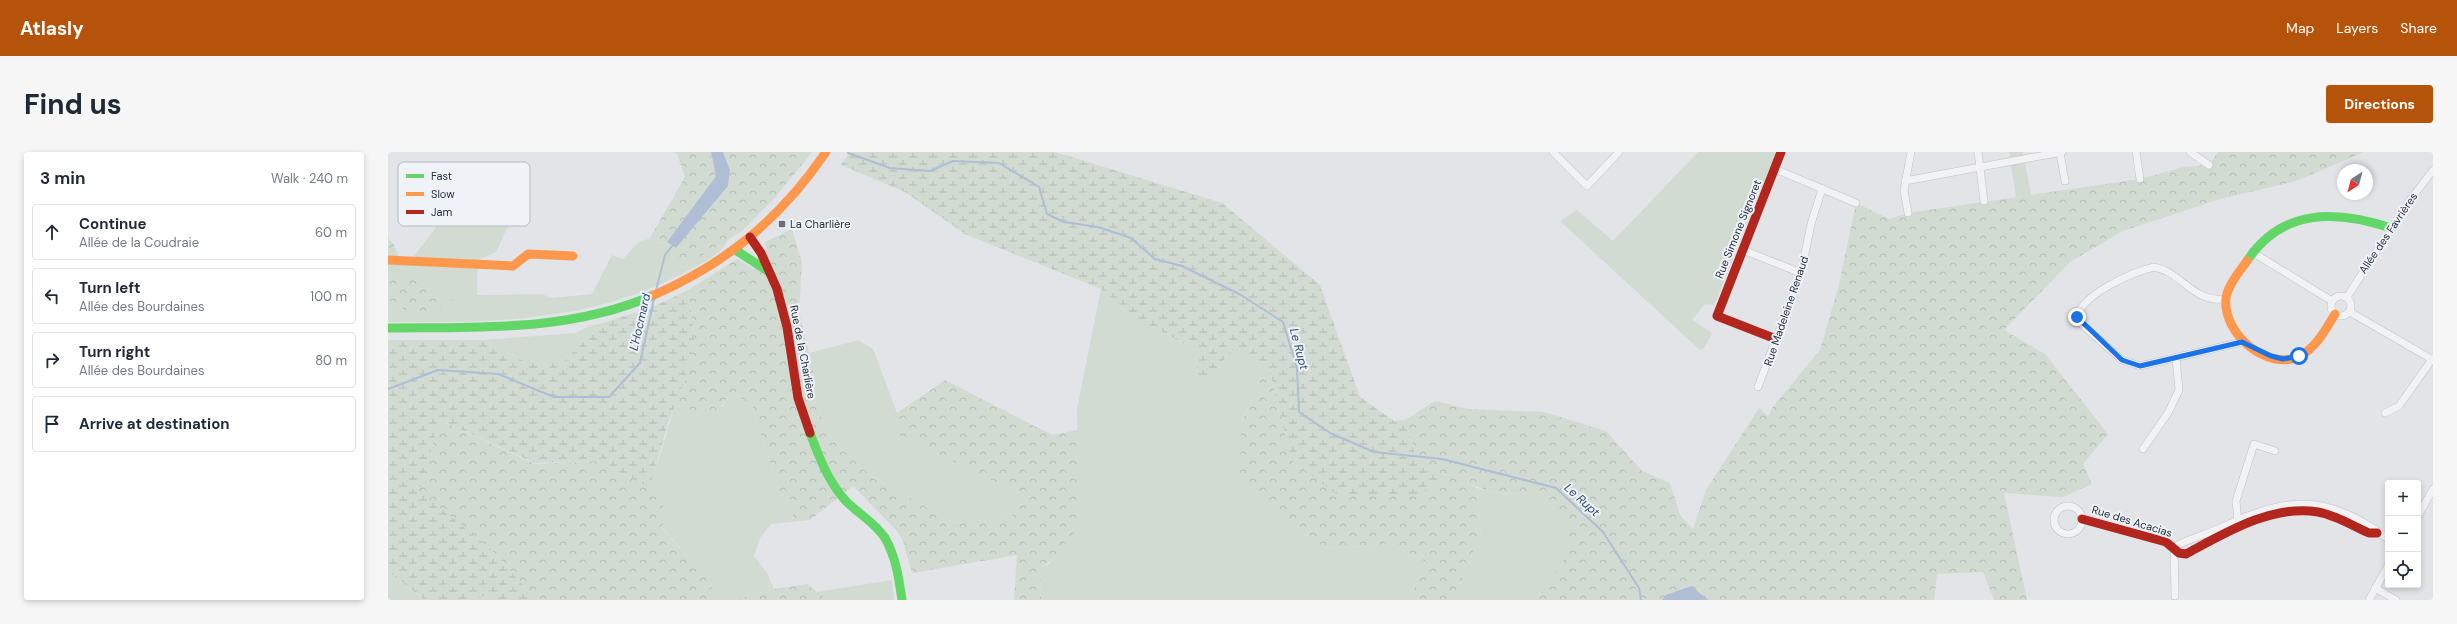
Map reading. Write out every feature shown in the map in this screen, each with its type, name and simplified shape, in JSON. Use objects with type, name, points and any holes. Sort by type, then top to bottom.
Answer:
[{"type":"street","points":[[388,328],[513,326],[565,321],[622,307],[657,294],[695,276],[750,237],[775,217],[790,200],[826,152]]},
{"type":"street","points":[[1553,152],[1587,186],[1619,152]]},
{"type":"street","name":"Rue Simone Signoret","points":[[1776,339],[1716,316],[1781,152]]},
{"type":"street","points":[[1908,213],[1904,190],[1912,152]]},
{"type":"street","points":[[1978,152],[1984,201]]},
{"type":"street","points":[[1905,181],[1965,172],[1980,166],[2061,152],[2065,182]]},
{"type":"street","points":[[2136,152],[2140,179]]},
{"type":"street","points":[[2190,152],[2209,165]]},
{"type":"street","points":[[1775,169],[1856,204]]},
{"type":"street","name":"Allée des Favrières","points":[[2346,297],[2433,170]]},
{"type":"street","name":"Rue Madeleine Renaud","points":[[1758,387],[1801,273],[1814,209],[1822,189]]},
{"type":"street","points":[[2335,314],[2320,337],[2299,356],[2283,359],[2271,356],[2242,342],[2229,315],[2226,299],[2244,262],[2252,252],[2274,231],[2308,217],[2364,219],[2392,228]]},
{"type":"street","name":"Rue de la Charlière","points":[[750,237],[761,253],[768,272],[777,289],[787,327],[798,398],[818,455],[827,475],[845,500],[876,527],[885,539],[897,569],[902,600]]},
{"type":"street","name":"Rue de la Charlière","points":[[734,248],[768,272]]},
{"type":"street","points":[[1743,250],[1801,273]]},
{"type":"street","points":[[2252,252],[2332,301]]},
{"type":"street","points":[[388,260],[513,266],[528,254],[573,256]]},
{"type":"street","points":[[2226,299],[2214,300],[2203,297],[2170,274],[2154,267],[2110,284],[2096,293],[2078,313],[2078,320],[2122,360],[2131,365],[2148,366],[2242,342]]},
{"type":"street","points":[[2340,296],[2346,297],[2351,305],[2350,312],[2345,316],[2335,314],[2332,310],[2332,301],[2340,296]]},
{"type":"street","points":[[2350,312],[2433,359],[2399,406],[2385,413]]},
{"type":"street","points":[[2143,449],[2168,413],[2179,390],[2176,359]]},
{"type":"street","points":[[2239,524],[2236,501],[2254,444],[2275,451]]},
{"type":"street","points":[[2421,511],[2433,489]]},
{"type":"street","name":"Rue des Acacias","points":[[2082,519],[2100,523],[2174,547],[2179,553],[2186,554],[2239,524],[2272,515],[2303,510],[2337,518],[2369,533],[2377,533],[2385,537]]},
{"type":"street","name":"Rue des Acacias","points":[[2174,547],[2175,596]]},
{"type":"street","points":[[2369,600],[2385,571]]},
{"type":"street","points":[[2375,588],[2396,600]]},
{"type":"green space","points":[[673,152],[711,152],[716,176],[667,242],[654,243],[650,238],[685,177],[677,154]]},
{"type":"green space","points":[[723,152],[812,152],[773,200],[742,231],[682,268],[672,258],[676,248],[728,186],[730,170]]},
{"type":"green space","points":[[850,152],[1055,152],[1222,203],[1320,285],[1360,397],[1394,421],[1405,420],[1418,465],[1450,477],[1418,494],[1339,496],[1291,460],[1270,371],[1261,367],[1236,346],[1206,381],[1196,375],[1197,351],[1128,313],[1101,289],[965,234],[905,192],[841,165]]},
{"type":"green space","points":[[1698,152],[1776,152],[1714,305],[1705,304],[1692,320],[1712,333],[1705,347],[1700,350],[1560,221],[1577,210],[1613,241]]},
{"type":"green space","points":[[2009,152],[2023,152],[2031,195],[2016,197]]},
{"type":"green space","points":[[2218,152],[2364,152],[2296,181],[2220,199],[2123,231],[2070,262],[2004,330],[2045,354],[2108,434],[2083,464],[2092,484],[2063,497],[2004,493],[2027,600],[1994,600],[1983,572],[1937,574],[1934,600],[1534,600],[1567,556],[1567,523],[1542,494],[1494,493],[1465,482],[1477,488],[1481,533],[1453,600],[1410,600],[1426,562],[1391,544],[1326,549],[1240,478],[1241,423],[1256,393],[1256,376],[1270,371],[1291,460],[1449,476],[1418,465],[1405,420],[1435,401],[1469,409],[1544,412],[1606,431],[1642,471],[1670,483],[1680,515],[1693,529],[1706,490],[1759,408],[1768,416],[1772,408],[1820,350],[1839,285],[1856,203],[1889,219],[1908,213],[2140,179],[2183,167],[2209,165]]},
{"type":"green space","points":[[437,226],[508,226],[496,252],[478,260],[477,295],[542,294],[551,298],[592,294],[612,255],[623,259],[638,243],[650,238],[654,243],[667,242],[676,248],[672,258],[682,268],[728,239],[722,249],[707,261],[655,287],[619,300],[544,316],[466,322],[426,322],[452,299],[409,277],[388,274],[388,257],[413,257]]},
{"type":"green space","points":[[792,229],[802,262],[799,312],[814,373],[807,379],[828,434],[841,449],[871,476],[954,523],[1010,518],[1025,497],[897,434],[897,413],[945,380],[1052,435],[1078,430],[1080,481],[1077,521],[1073,535],[1065,546],[1049,562],[1040,568],[1041,600],[1014,600],[1017,555],[912,573],[903,541],[897,531],[853,486],[810,520],[792,522],[795,501],[781,497],[753,407],[730,392],[719,408],[707,415],[692,414],[675,405],[684,383],[695,338],[688,290],[737,259],[754,269],[768,262],[765,242]]},
{"type":"green space","points":[[388,238],[394,245],[399,257],[388,257]]},
{"type":"green space","points":[[388,274],[409,277],[452,299],[426,322],[388,300]]},
{"type":"green space","points":[[1101,289],[1128,313],[1197,351],[1196,375],[1206,380],[1236,346],[1261,367],[1270,371],[1256,376],[1256,393],[1241,422],[1326,549],[1391,544],[1427,562],[1410,600],[1041,600],[1040,568],[1049,564],[1079,499],[1077,409]]},
{"type":"green space","points":[[688,290],[695,338],[684,383],[668,423],[650,488],[597,461],[535,463],[440,420],[419,491],[491,549],[536,600],[498,600],[491,591],[477,600],[425,600],[388,571],[388,340],[482,340],[524,361],[564,361],[603,323],[655,306]]},
{"type":"green space","points":[[388,300],[426,322],[388,322]]},
{"type":"green space","points":[[603,323],[564,361],[524,361],[482,340],[576,333],[589,326]]},
{"type":"green space","points":[[858,340],[873,349],[897,413],[897,434],[1025,497],[1010,518],[954,523],[871,476],[841,449],[828,434],[807,379],[814,373],[810,353]]},
{"type":"green space","points":[[730,392],[753,407],[781,497],[795,501],[792,522],[771,524],[760,538],[754,556],[767,573],[774,589],[734,600],[715,600],[708,570],[687,556],[661,526],[650,488],[675,405],[694,414],[710,412],[723,406]]},
{"type":"green space","points":[[440,420],[535,464],[597,461],[650,488],[670,516],[661,527],[687,556],[708,570],[715,600],[536,600],[491,549],[418,491]]},
{"type":"green space","points":[[1477,488],[1494,493],[1542,494],[1567,523],[1568,556],[1534,600],[1453,600],[1481,533]]},
{"type":"green space","points":[[388,571],[425,600],[388,600]]},
{"type":"green space","points":[[892,580],[894,600],[828,600],[817,592]]},
{"type":"green space","points":[[807,584],[828,600],[734,600],[774,589]]},
{"type":"green space","points":[[491,591],[498,600],[477,600]]},
{"type":"water","points":[[711,152],[723,152],[730,170],[728,186],[676,248],[667,242],[716,176]]},
{"type":"water","points":[[1691,586],[1708,600],[1662,600],[1666,595]]},
{"type":"waterway","name":"Le Rupt","points":[[848,153],[890,168],[930,171],[953,161],[999,163],[1039,187],[1047,214],[1064,222],[1098,227],[1131,238],[1155,259],[1182,266],[1241,295],[1283,322],[1297,368],[1299,412],[1330,433],[1374,452],[1442,459],[1556,488],[1603,532],[1639,588],[1641,600]]},
{"type":"waterway","name":"L'Hocmard","points":[[656,290],[665,255],[673,245]]},
{"type":"waterway","name":"L'Hocmard","points":[[388,389],[438,370],[498,374],[554,397],[609,397],[640,363],[654,299]]},
{"type":"traffic: fast","points":[[2247,261],[2261,244],[2277,231],[2293,223],[2312,218],[2350,218],[2391,228]]},
{"type":"traffic: fast","points":[[734,249],[769,272]]},
{"type":"traffic: fast","points":[[388,328],[489,327],[556,321],[589,316],[622,307],[654,295]]},
{"type":"traffic: fast","points":[[810,433],[824,468],[839,493],[850,505],[881,532],[889,545],[898,576],[902,600]]},
{"type":"traffic: slow","points":[[654,295],[705,268],[729,253],[750,236],[771,218],[790,198],[809,176],[826,152]]},
{"type":"traffic: slow","points":[[388,260],[513,266],[528,254],[573,256]]},
{"type":"traffic: slow","points":[[2247,261],[2229,288],[2226,298],[2227,311],[2231,324],[2239,336],[2261,354],[2274,359],[2287,360],[2306,353],[2316,343],[2335,314]]},
{"type":"traffic: jam","points":[[1776,339],[1717,316],[1781,152]]},
{"type":"traffic: jam","points":[[750,237],[761,253],[777,289],[787,327],[798,398],[810,433]]},
{"type":"traffic: jam","points":[[2082,519],[2166,542],[2179,553],[2186,554],[2249,522],[2283,512],[2301,511],[2325,513],[2369,533],[2377,533]]},
{"type":"place","name":"La Charlière","points":[[782,224]]},
{"type":"route","points":[[2077,317],[2078,320],[2122,360],[2131,365],[2148,366],[2209,349],[2230,347],[2242,342],[2258,351],[2283,359],[2299,356]]}]
